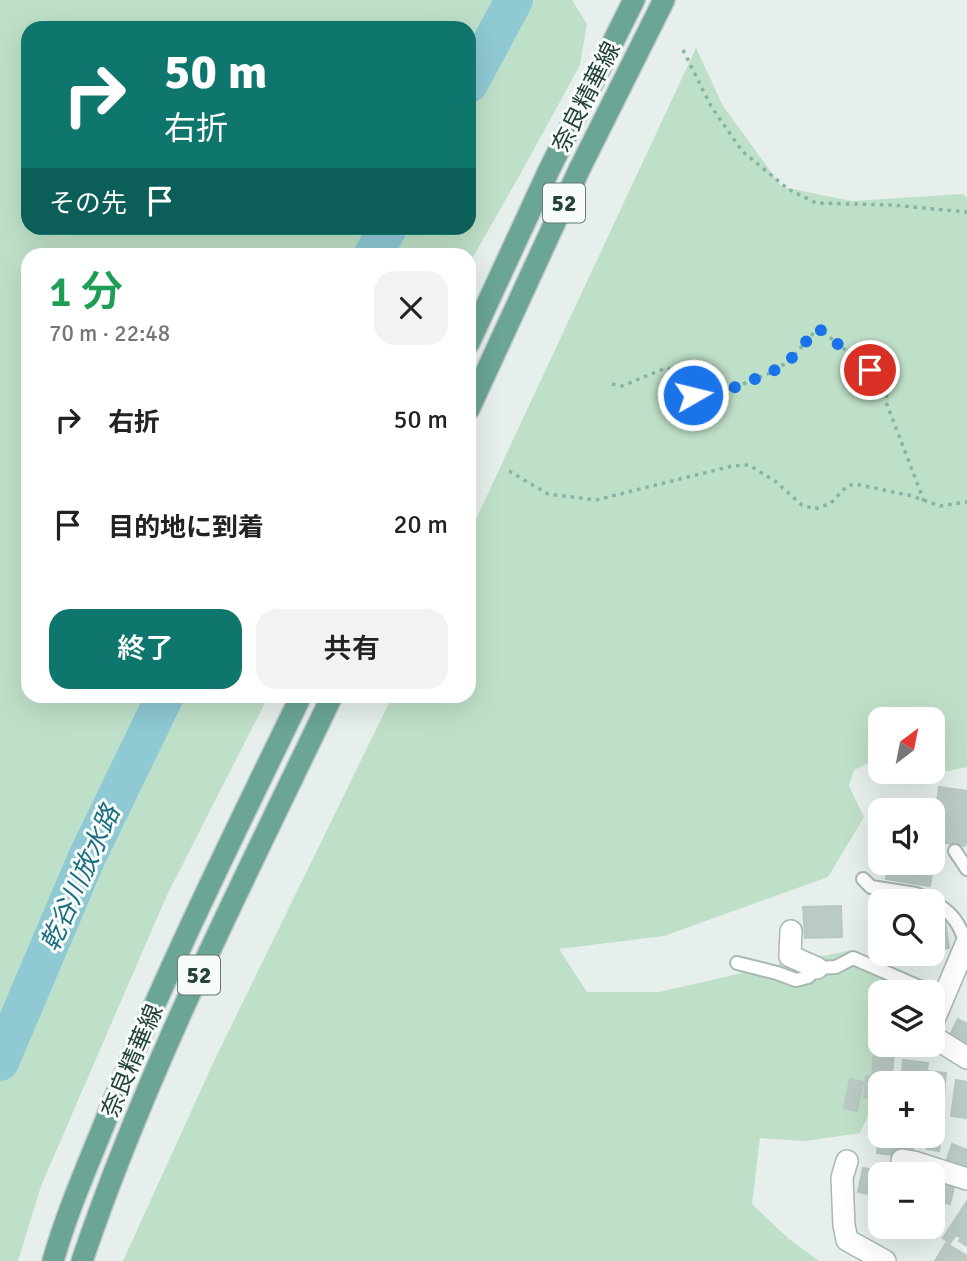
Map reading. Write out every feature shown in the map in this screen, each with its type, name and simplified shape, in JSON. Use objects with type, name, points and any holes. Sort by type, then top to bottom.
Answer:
[{"type":"main road","name":"奈良精華線","points":[[476,328],[634,0]]},
{"type":"main road","name":"奈良精華線","points":[[476,394],[580,168],[664,0]]},
{"type":"main road","name":"奈良精華線","points":[[53,1261],[73,1202],[134,1051],[298,703]]},
{"type":"main road","name":"奈良精華線","points":[[82,1261],[104,1198],[168,1042],[329,703]]},
{"type":"street","points":[[790,931],[790,957],[817,968]]},
{"type":"street","points":[[944,980],[967,942]]},
{"type":"street","points":[[945,1044],[967,1058]]},
{"type":"street","points":[[902,1160],[967,1179]]},
{"type":"street","points":[[848,1161],[842,1178],[847,1240],[885,1261]]},
{"type":"lane","points":[[955,851],[967,869]]},
{"type":"lane","points":[[863,879],[871,887],[884,889]]},
{"type":"lane","points":[[945,910],[959,922],[967,942]]},
{"type":"lane","points":[[967,934],[967,942]]},
{"type":"lane","points":[[737,962],[796,980],[808,977],[817,968],[836,967],[853,958],[904,980]]},
{"type":"path","points":[[683,50],[710,106],[742,152],[788,189],[816,203],[891,205],[967,212]]},
{"type":"path","points":[[612,384],[622,386],[666,368],[674,371],[678,389],[693,395],[718,394],[770,373],[789,361],[818,328],[888,384],[886,402],[924,501]]},
{"type":"path","points":[[509,471],[548,494],[596,500],[732,466],[749,465],[775,481],[803,505],[815,509],[831,503],[847,486],[855,484],[912,496],[940,506],[967,502]]},
{"type":"green space","points":[[0,0],[572,0],[587,24],[580,65],[476,252],[476,248],[21,248],[21,703],[265,703],[167,895],[41,1186],[18,1261],[0,1261]]},
{"type":"green space","points":[[696,48],[723,106],[782,187],[852,201],[962,194],[967,197],[967,767],[945,772],[945,707],[868,707],[868,763],[854,770],[849,786],[864,817],[828,877],[664,936],[559,949],[587,992],[659,992],[853,950],[868,961],[868,966],[875,966],[892,979],[868,980],[868,1057],[891,1057],[887,1071],[868,1071],[868,1116],[860,1133],[806,1141],[760,1138],[752,1204],[789,1239],[819,1261],[123,1261],[215,1059],[389,703],[476,703],[476,519]]},
{"type":"building","points":[[939,787],[967,791],[965,846],[945,843],[945,798],[938,798]]},
{"type":"building","points":[[887,875],[932,875],[930,886],[886,879]]},
{"type":"building","points":[[841,906],[842,937],[805,938],[803,907]]},
{"type":"building","points":[[945,921],[949,948],[945,948]]},
{"type":"building","points":[[958,1019],[967,1024],[967,1046],[949,1037]]},
{"type":"building","points":[[874,1057],[894,1057],[892,1071],[872,1071]]},
{"type":"building","points":[[903,1060],[928,1063],[927,1071],[902,1071]]},
{"type":"building","points":[[868,1076],[868,1098],[864,1098]]},
{"type":"building","points":[[850,1079],[863,1082],[857,1111],[844,1108]]},
{"type":"building","points":[[956,1080],[967,1082],[967,1118],[951,1116]]},
{"type":"building","points":[[952,1144],[967,1150],[967,1170],[946,1162]]},
{"type":"building","points":[[878,1148],[913,1148],[912,1157],[877,1153]]},
{"type":"building","points":[[863,1168],[868,1169],[868,1194],[858,1192]]},
{"type":"building","points":[[945,1184],[954,1187],[950,1204],[945,1203]]},
{"type":"building","points":[[967,1201],[967,1246],[959,1241],[961,1238],[956,1235],[950,1243],[944,1239]]},
{"type":"building","points":[[946,1243],[967,1256],[967,1261],[935,1261]]},
{"type":"waterway","name":"乾谷川放水路","points":[[476,71],[514,0]]},
{"type":"waterway","name":"乾谷川放水路","points":[[377,248],[384,235]]},
{"type":"waterway","name":"乾谷川放水路","points":[[0,1062],[87,857],[162,703]]},
{"type":"route","points":[[693,395],[718,394],[770,373],[789,361],[818,328],[870,370]]}]
